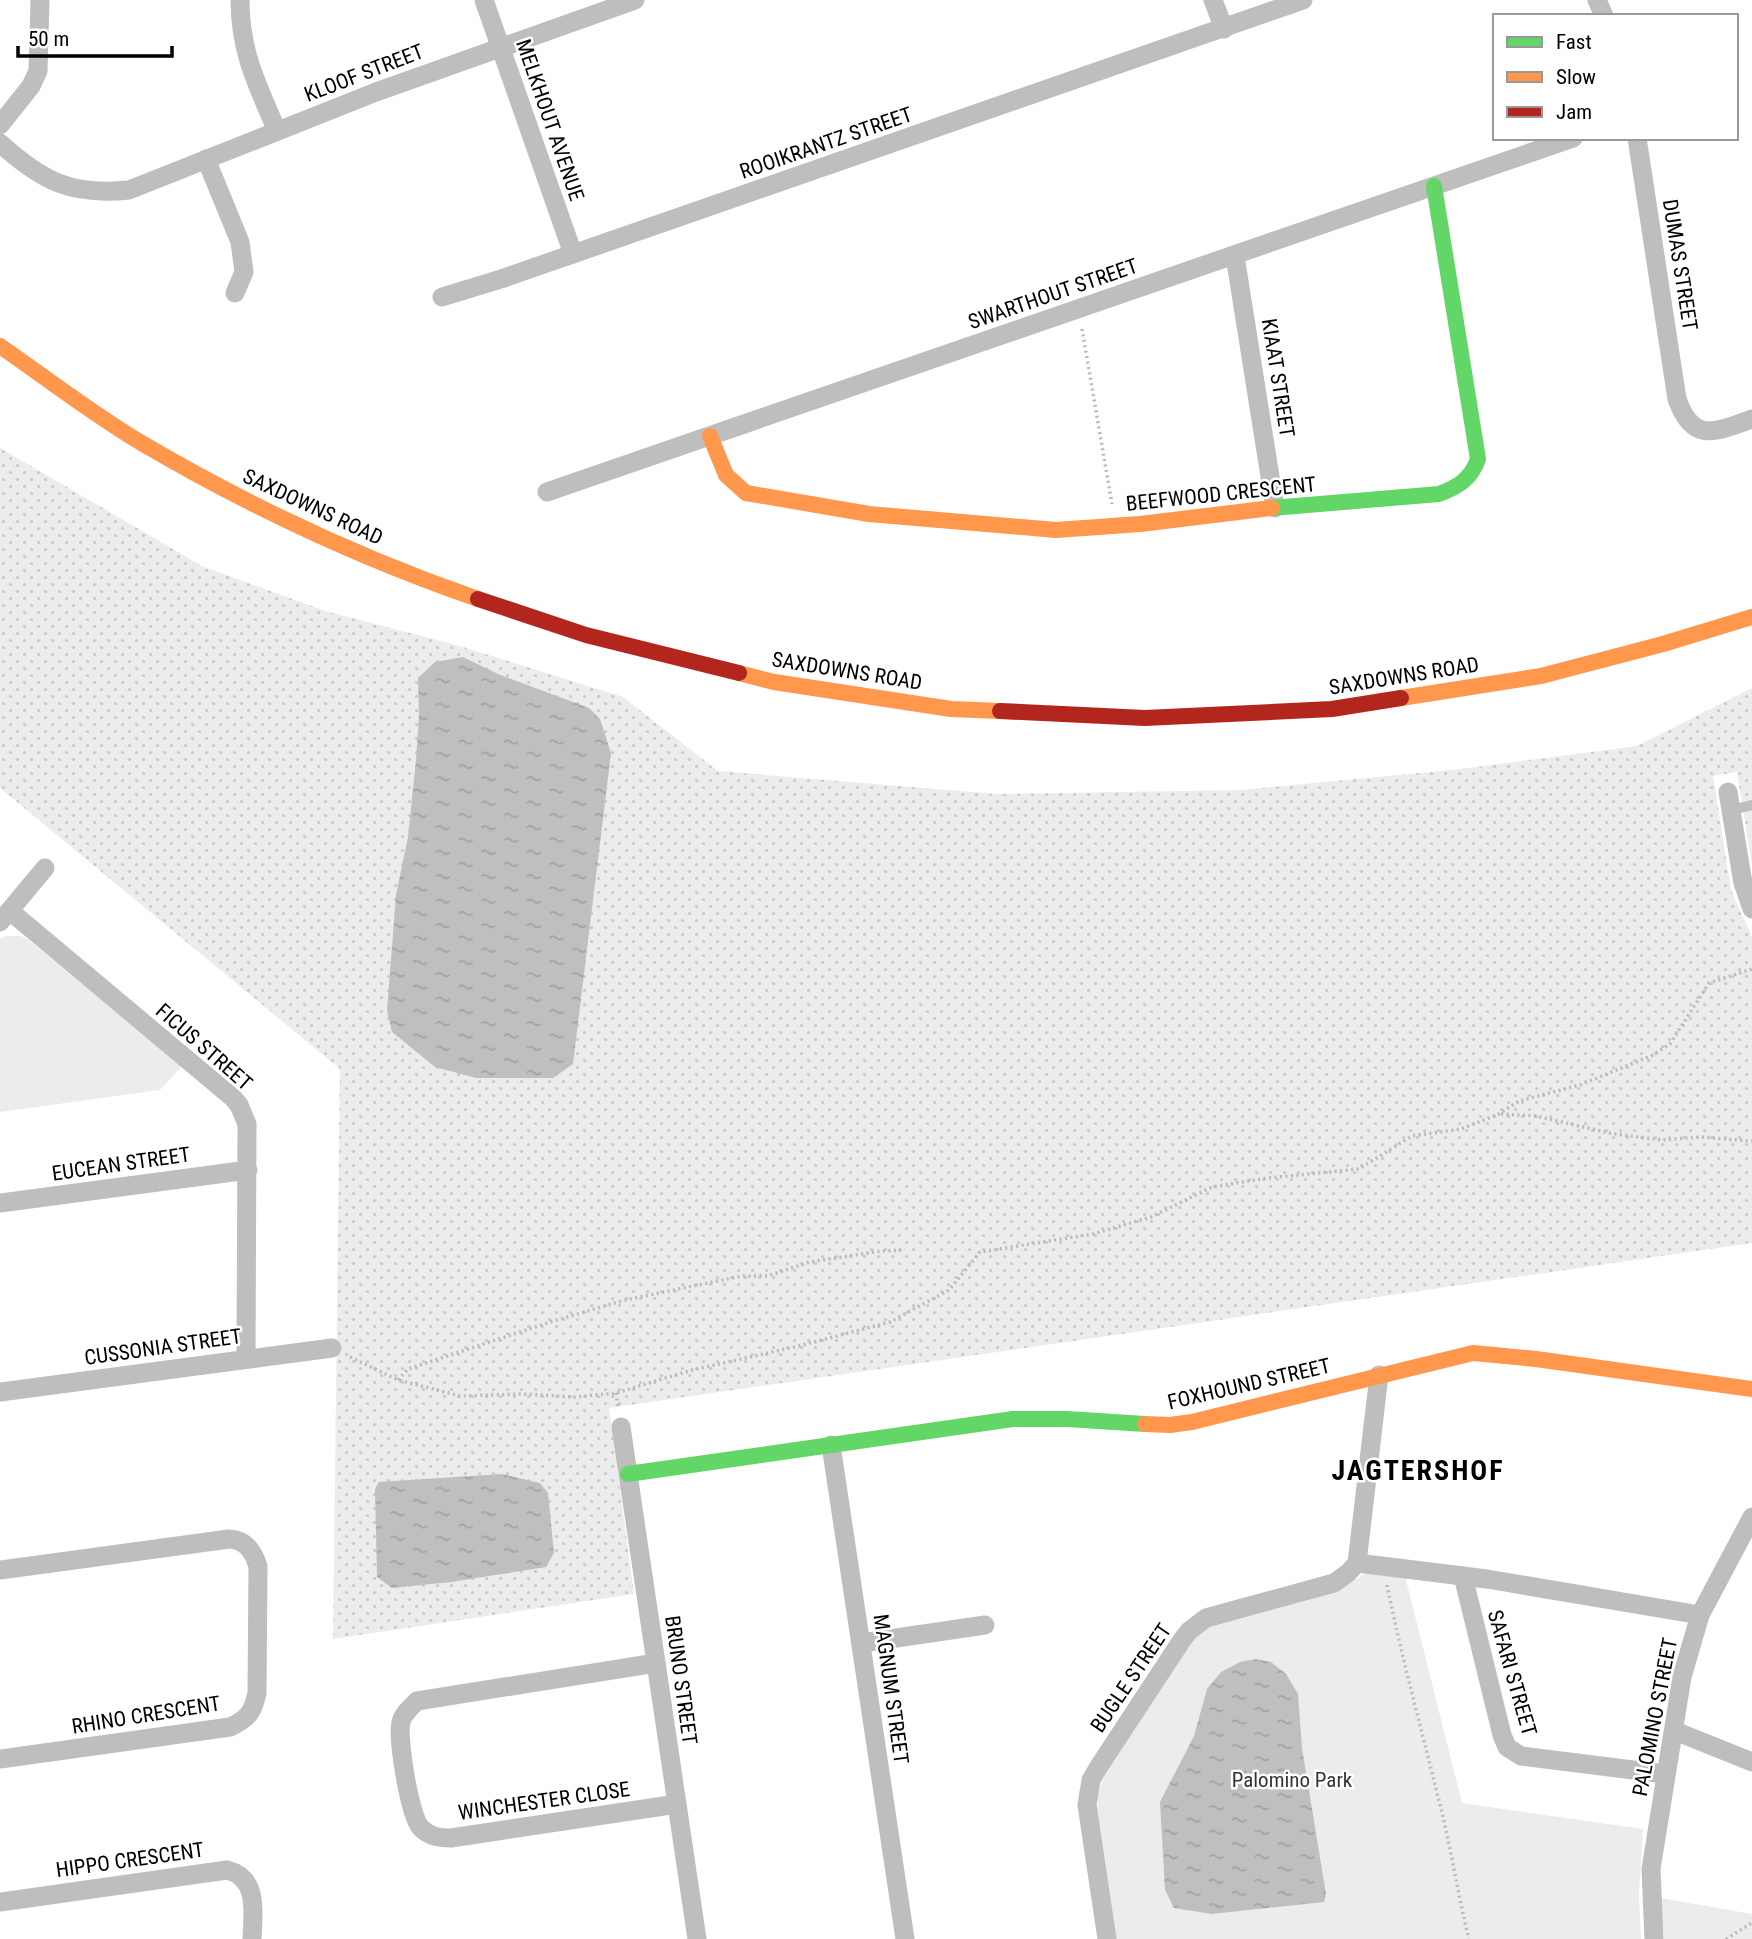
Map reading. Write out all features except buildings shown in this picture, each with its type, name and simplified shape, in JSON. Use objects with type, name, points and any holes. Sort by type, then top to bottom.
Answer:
[{"type":"street","points":[[0,125],[31,86],[38,71],[40,0]]},
{"type":"street","points":[[240,0],[242,41],[249,65],[277,131]]},
{"type":"street","name":"MELKHOUT AVENUE","points":[[484,0],[573,254]]},
{"type":"street","name":"KLOOF STREET","points":[[0,143],[27,168],[53,182],[76,188],[112,191],[142,186],[376,92],[635,0]]},
{"type":"street","points":[[1213,0],[1224,29]]},
{"type":"street","name":"ROOIKRANTZ STREET","points":[[442,297],[501,279],[1303,0]]},
{"type":"street","name":"SWARTHOUT STREET","points":[[547,492],[1567,140]]},
{"type":"street","name":"DUMAS STREET","points":[[1637,140],[1677,399],[1683,415],[1690,426],[1701,432],[1752,419]]},
{"type":"street","points":[[206,159],[240,242],[244,272],[235,293]]},
{"type":"street","name":"BEEFWOOD CRESCENT","points":[[710,436],[723,471],[732,484],[746,493],[869,514],[998,526],[1056,530],[1116,526],[1275,508],[1439,494],[1457,487],[1475,471],[1478,459],[1434,186]]},
{"type":"street","name":"KIAAT STREET","points":[[1235,256],[1275,508]]},
{"type":"street","name":"SAXDOWNS ROAD","points":[[0,346],[143,444],[291,524],[417,578],[586,635],[774,682],[870,697],[951,709],[1145,718],[1332,709],[1541,676],[1752,617]]},
{"type":"street","points":[[1729,801],[1743,883],[1752,909]]},
{"type":"street","points":[[5,916],[45,868]]},
{"type":"street","name":"FICUS STREET","points":[[5,916],[239,1105],[247,1124],[246,1359]]},
{"type":"street","name":"EUCEAN STREET","points":[[0,1203],[248,1170]]},
{"type":"street","name":"CUSSONIA STREET","points":[[0,1392],[332,1348]]},
{"type":"street","name":"FOXHOUND STREET","points":[[628,1474],[1013,1419],[1170,1425],[1192,1422],[1473,1353],[1536,1359],[1752,1389]]},
{"type":"street","points":[[1380,1376],[1357,1563],[1463,1576],[1700,1615]]},
{"type":"street","name":"BRUNO STREET","points":[[621,1427],[697,1939]]},
{"type":"street","name":"MAGNUM STREET","points":[[831,1445],[905,1939]]},
{"type":"street","name":"PALOMINO STREET","points":[[1654,1939],[1651,1869],[1682,1677],[1700,1615],[1752,1517]]},
{"type":"street","name":"RHINO CRESCENT","points":[[0,1570],[229,1539],[245,1544],[258,1566],[257,1693],[252,1712],[247,1718],[230,1727],[0,1759]]},
{"type":"street","name":"BUGLE STREET","points":[[1107,1939],[1087,1805],[1088,1793],[1098,1768],[1174,1652],[1189,1631],[1206,1618],[1334,1584],[1357,1563]]},
{"type":"street","name":"SAFARI STREET","points":[[1463,1576],[1502,1735],[1512,1752],[1521,1756],[1665,1774]]},
{"type":"street","points":[[862,1643],[985,1625]]},
{"type":"street","name":"WINCHESTER CLOSE","points":[[656,1663],[417,1701],[401,1721],[400,1738],[418,1826],[438,1838],[677,1804]]},
{"type":"street","points":[[1675,1731],[1752,1762]]},
{"type":"street","name":"HIPPO CRESCENT","points":[[0,1902],[227,1870],[236,1872],[249,1885],[254,1905],[252,1939]]},
{"type":"lane","points":[[1729,801],[1752,805]]},
{"type":"path","points":[[1079,310],[1116,526]]},
{"type":"path","points":[[332,1348],[398,1380],[460,1396],[522,1394],[575,1397],[616,1393],[692,1370],[799,1346],[890,1321],[949,1290],[980,1252],[1093,1234],[1151,1217],[1212,1187],[1268,1178],[1359,1169],[1412,1136],[1461,1129],[1499,1114],[1520,1101],[1580,1085],[1653,1055],[1670,1044],[1709,984],[1752,969]]},
{"type":"path","points":[[1499,1114],[1536,1116],[1608,1133],[1661,1140],[1700,1137],[1752,1141]]},
{"type":"path","points":[[398,1380],[408,1369],[547,1322],[625,1300],[742,1276],[766,1276],[810,1262],[905,1250]]},
{"type":"path","points":[[1383,1566],[1399,1645],[1438,1796],[1469,1939]]},
{"type":"path","points":[[1726,1939],[1752,1923]]},
{"type":"green space","points":[[0,448],[202,566],[325,611],[460,646],[623,697],[718,771],[997,794],[1242,790],[1461,769],[1637,746],[1752,688],[1752,865],[1737,772],[1713,776],[1731,890],[1752,937],[1752,1243],[609,1408],[634,1594],[333,1639],[340,1069],[0,788]]},
{"type":"green space","points":[[7,936],[27,939],[182,1066],[160,1090],[0,1112],[0,939]]},
{"type":"green space","name":"Palomino Park","points":[[1365,1574],[1405,1576],[1462,1803],[1643,1829],[1639,1895],[1641,1939],[1116,1939],[1097,1811],[1098,1792],[1105,1775],[1191,1643],[1197,1635],[1213,1624],[1341,1589]]},
{"type":"green space","points":[[1661,1898],[1752,1914],[1752,1939],[1664,1939]]},
{"type":"water","points":[[463,657],[498,674],[589,708],[600,719],[611,753],[573,1064],[553,1078],[476,1078],[435,1067],[392,1032],[387,1011],[396,895],[408,837],[416,760],[418,678],[435,662]]},
{"type":"water","points":[[502,1474],[540,1483],[548,1493],[554,1553],[546,1567],[392,1588],[377,1577],[375,1489],[379,1482]]},
{"type":"water","points":[[1255,1659],[1271,1662],[1286,1674],[1298,1694],[1302,1748],[1326,1894],[1324,1902],[1212,1914],[1174,1908],[1165,1890],[1160,1802],[1194,1736],[1207,1689],[1221,1672],[1240,1662]]},
{"type":"traffic: fast","points":[[1272,508],[1439,494],[1463,481],[1472,472],[1478,459],[1434,186]]},
{"type":"traffic: fast","points":[[628,1474],[1013,1419],[1145,1424]]},
{"type":"traffic: slow","points":[[0,346],[126,434],[225,490],[350,549],[478,599]]},
{"type":"traffic: slow","points":[[710,436],[726,475],[746,493],[869,514],[1056,530],[1140,524],[1272,508]]},
{"type":"traffic: slow","points":[[1401,698],[1541,676],[1752,617]]},
{"type":"traffic: slow","points":[[739,673],[774,682],[951,709],[1000,711]]},
{"type":"traffic: slow","points":[[1145,1424],[1192,1422],[1473,1353],[1536,1359],[1752,1389]]},
{"type":"traffic: jam","points":[[478,599],[586,635],[739,673]]},
{"type":"traffic: jam","points":[[1000,711],[1145,718],[1332,709],[1401,698]]},
{"type":"district","name":"JAGTERSHOF","points":[[1418,1470]]}]
